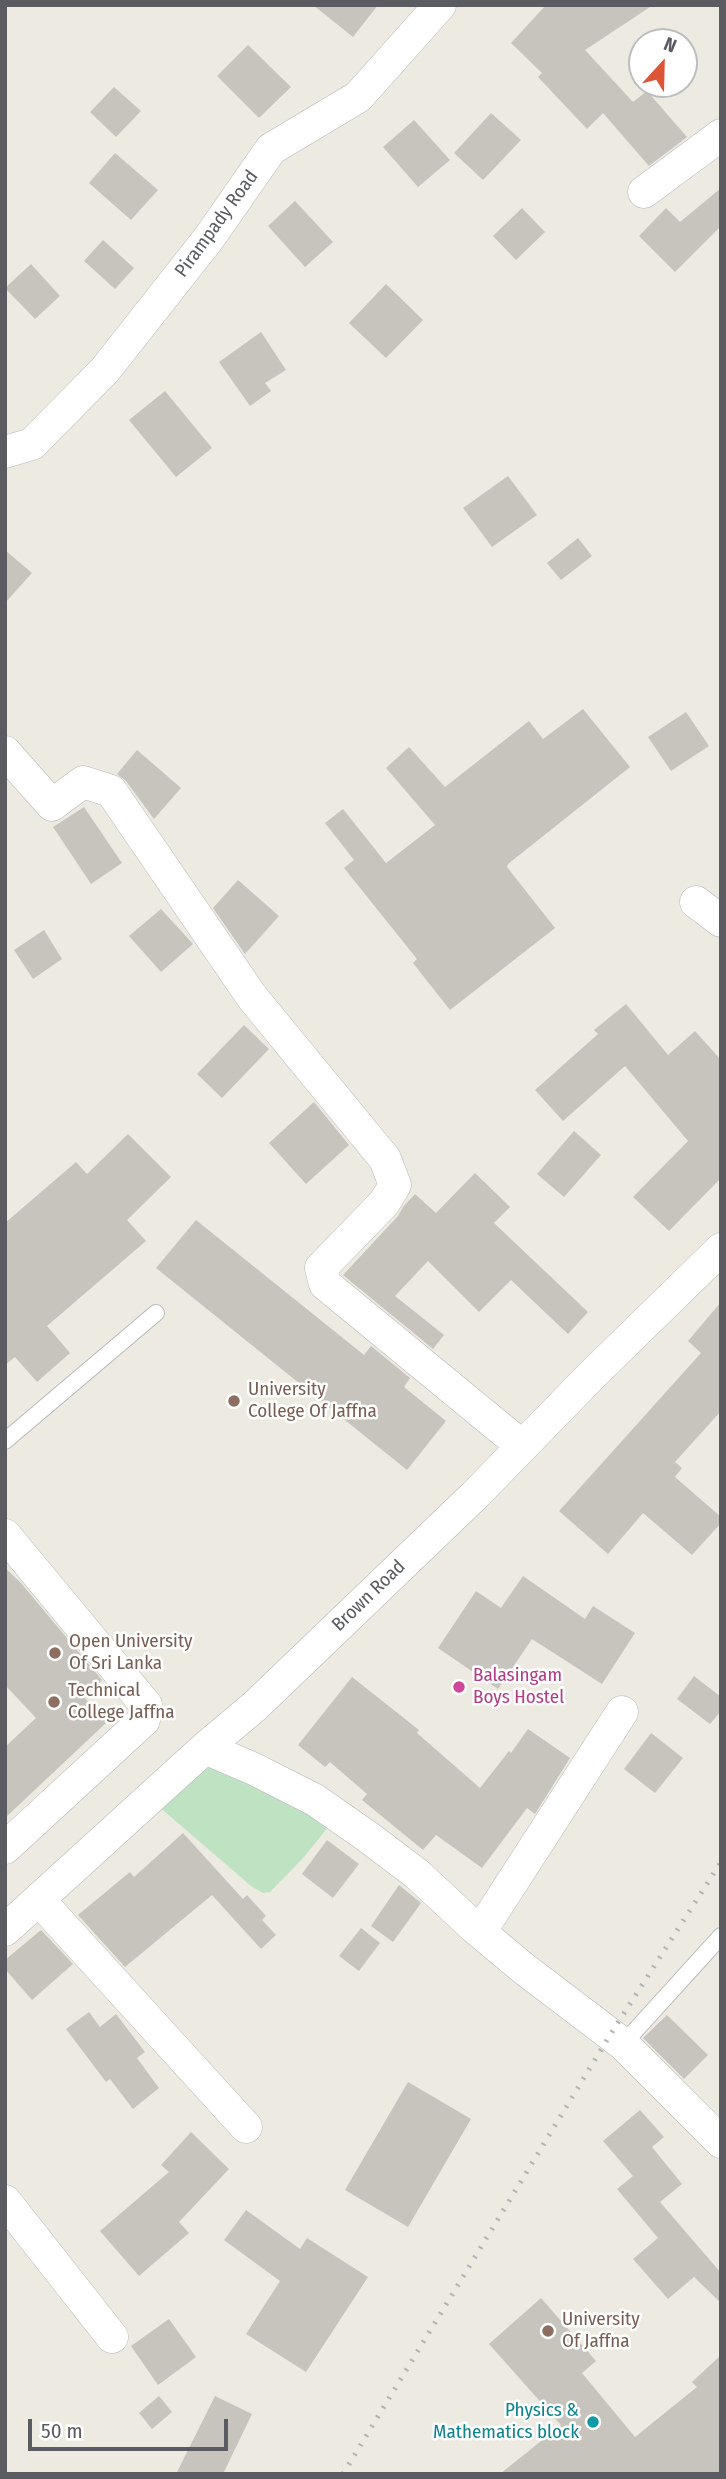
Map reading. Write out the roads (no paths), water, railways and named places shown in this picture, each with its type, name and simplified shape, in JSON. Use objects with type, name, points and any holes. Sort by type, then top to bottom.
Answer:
[{"type":"street","name":"Pirampady Road","points":[[5,452],[32,444],[105,370],[209,238],[271,149],[358,97],[440,5]]},
{"type":"street","points":[[644,192],[721,135]]},
{"type":"street","points":[[5,752],[52,805],[83,782],[111,791],[252,997],[385,1159],[395,1185],[384,1203],[321,1268],[325,1284],[522,1446]]},
{"type":"street","name":"Brown Road","points":[[5,1930],[255,1706],[475,1495],[721,1248]]},
{"type":"street","points":[[5,1535],[146,1705],[144,1720],[5,1848]]},
{"type":"street","points":[[480,1932],[622,1712]]},
{"type":"street","points":[[205,1748],[316,1800],[417,1874],[480,1932],[622,2045],[721,2141]]},
{"type":"street","points":[[39,1900],[246,2127]]},
{"type":"street","points":[[5,2201],[112,2337]]},
{"type":"lane","points":[[5,1441],[156,1313]]},
{"type":"lane","points":[[622,2045],[721,1936]]},
{"type":"railway","points":[[343,2474],[610,2035],[721,1862]]},
{"type":"place","name":"University College Of Jaffna","points":[[234,1401]]},
{"type":"place","name":"Open University Of Sri Lanka","points":[[55,1653]]},
{"type":"place","name":"Balasingam Boys Hostel","points":[[459,1687]]},
{"type":"place","name":"Technical College Jaffna","points":[[54,1702]]},
{"type":"place","name":"University Of Jaffna","points":[[548,2331]]},
{"type":"place","name":"Physics & Mathematics block","points":[[593,2422]]}]
